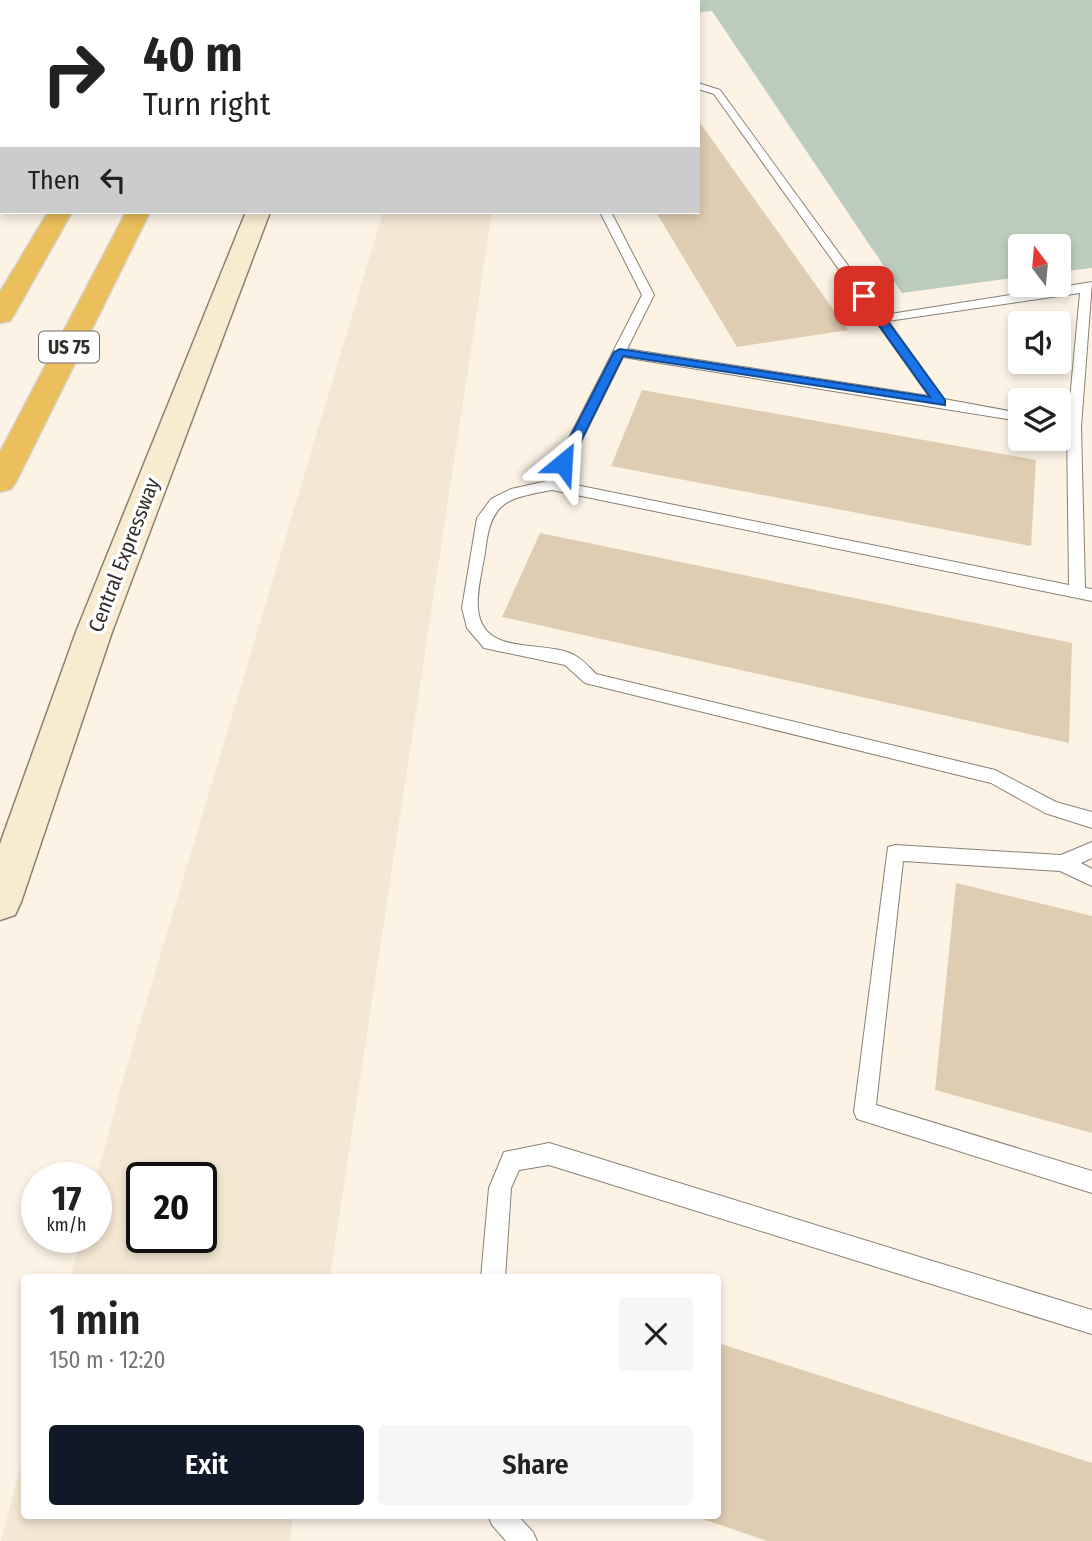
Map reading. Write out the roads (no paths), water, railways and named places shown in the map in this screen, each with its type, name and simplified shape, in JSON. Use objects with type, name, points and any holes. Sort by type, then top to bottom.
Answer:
[{"type":"highway","points":[[0,315],[59,214]]},
{"type":"highway","name":"US 75","points":[[0,482],[137,214]]},
{"type":"main road","name":"Central Expressway","points":[[2,898],[94,632],[257,214]]},
{"type":"lane","points":[[700,87],[717,92],[940,402]]},
{"type":"lane","points":[[552,485],[648,295],[606,214]]},
{"type":"lane","points":[[880,319],[1089,287],[1074,427],[1084,593],[552,485],[516,492],[496,502],[481,522],[470,608],[475,628],[490,644],[570,660],[592,679],[995,776],[1051,808],[1092,820]]},
{"type":"lane","points":[[620,352],[1008,415]]},
{"type":"lane","points":[[1062,863],[1092,850]]},
{"type":"lane","points":[[1092,878],[1062,863],[895,853],[865,1112],[1092,1182]]},
{"type":"lane","points":[[493,1274],[499,1188],[512,1160],[549,1154],[1092,1322]]},
{"type":"lane","points":[[504,1519],[524,1541]]}]
